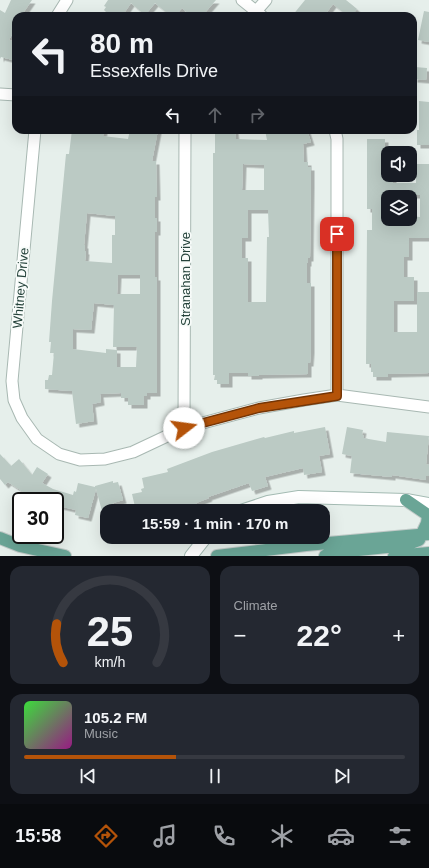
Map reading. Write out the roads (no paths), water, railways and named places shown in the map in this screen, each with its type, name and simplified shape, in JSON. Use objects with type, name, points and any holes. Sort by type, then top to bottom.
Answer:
[{"type":"main road","points":[[262,504],[299,497],[406,500],[429,511],[426,534],[419,540],[406,545],[330,553],[325,556]]},
{"type":"main road","points":[[223,555],[306,545],[426,534]]},
{"type":"main road","points":[[0,538],[20,546],[65,556]]},
{"type":"main road","points":[[191,556],[200,544]]},
{"type":"main road","points":[[394,556],[429,553]]},
{"type":"street","points":[[60,12],[67,0]]},
{"type":"street","points":[[242,0],[255,12]]},
{"type":"street","points":[[258,12],[266,0]]},
{"type":"street","points":[[0,94],[12,95]]},
{"type":"street","name":"Whitney Drive","points":[[35,134],[12,381],[14,400],[22,418],[37,439],[60,454],[80,460],[105,459],[133,452],[184,428]]},
{"type":"street","name":"Stranahan Drive","points":[[184,428],[185,134]]},
{"type":"street","points":[[335,134],[337,147],[337,396]]},
{"type":"street","points":[[184,428],[259,408],[337,396],[429,407]]}]
